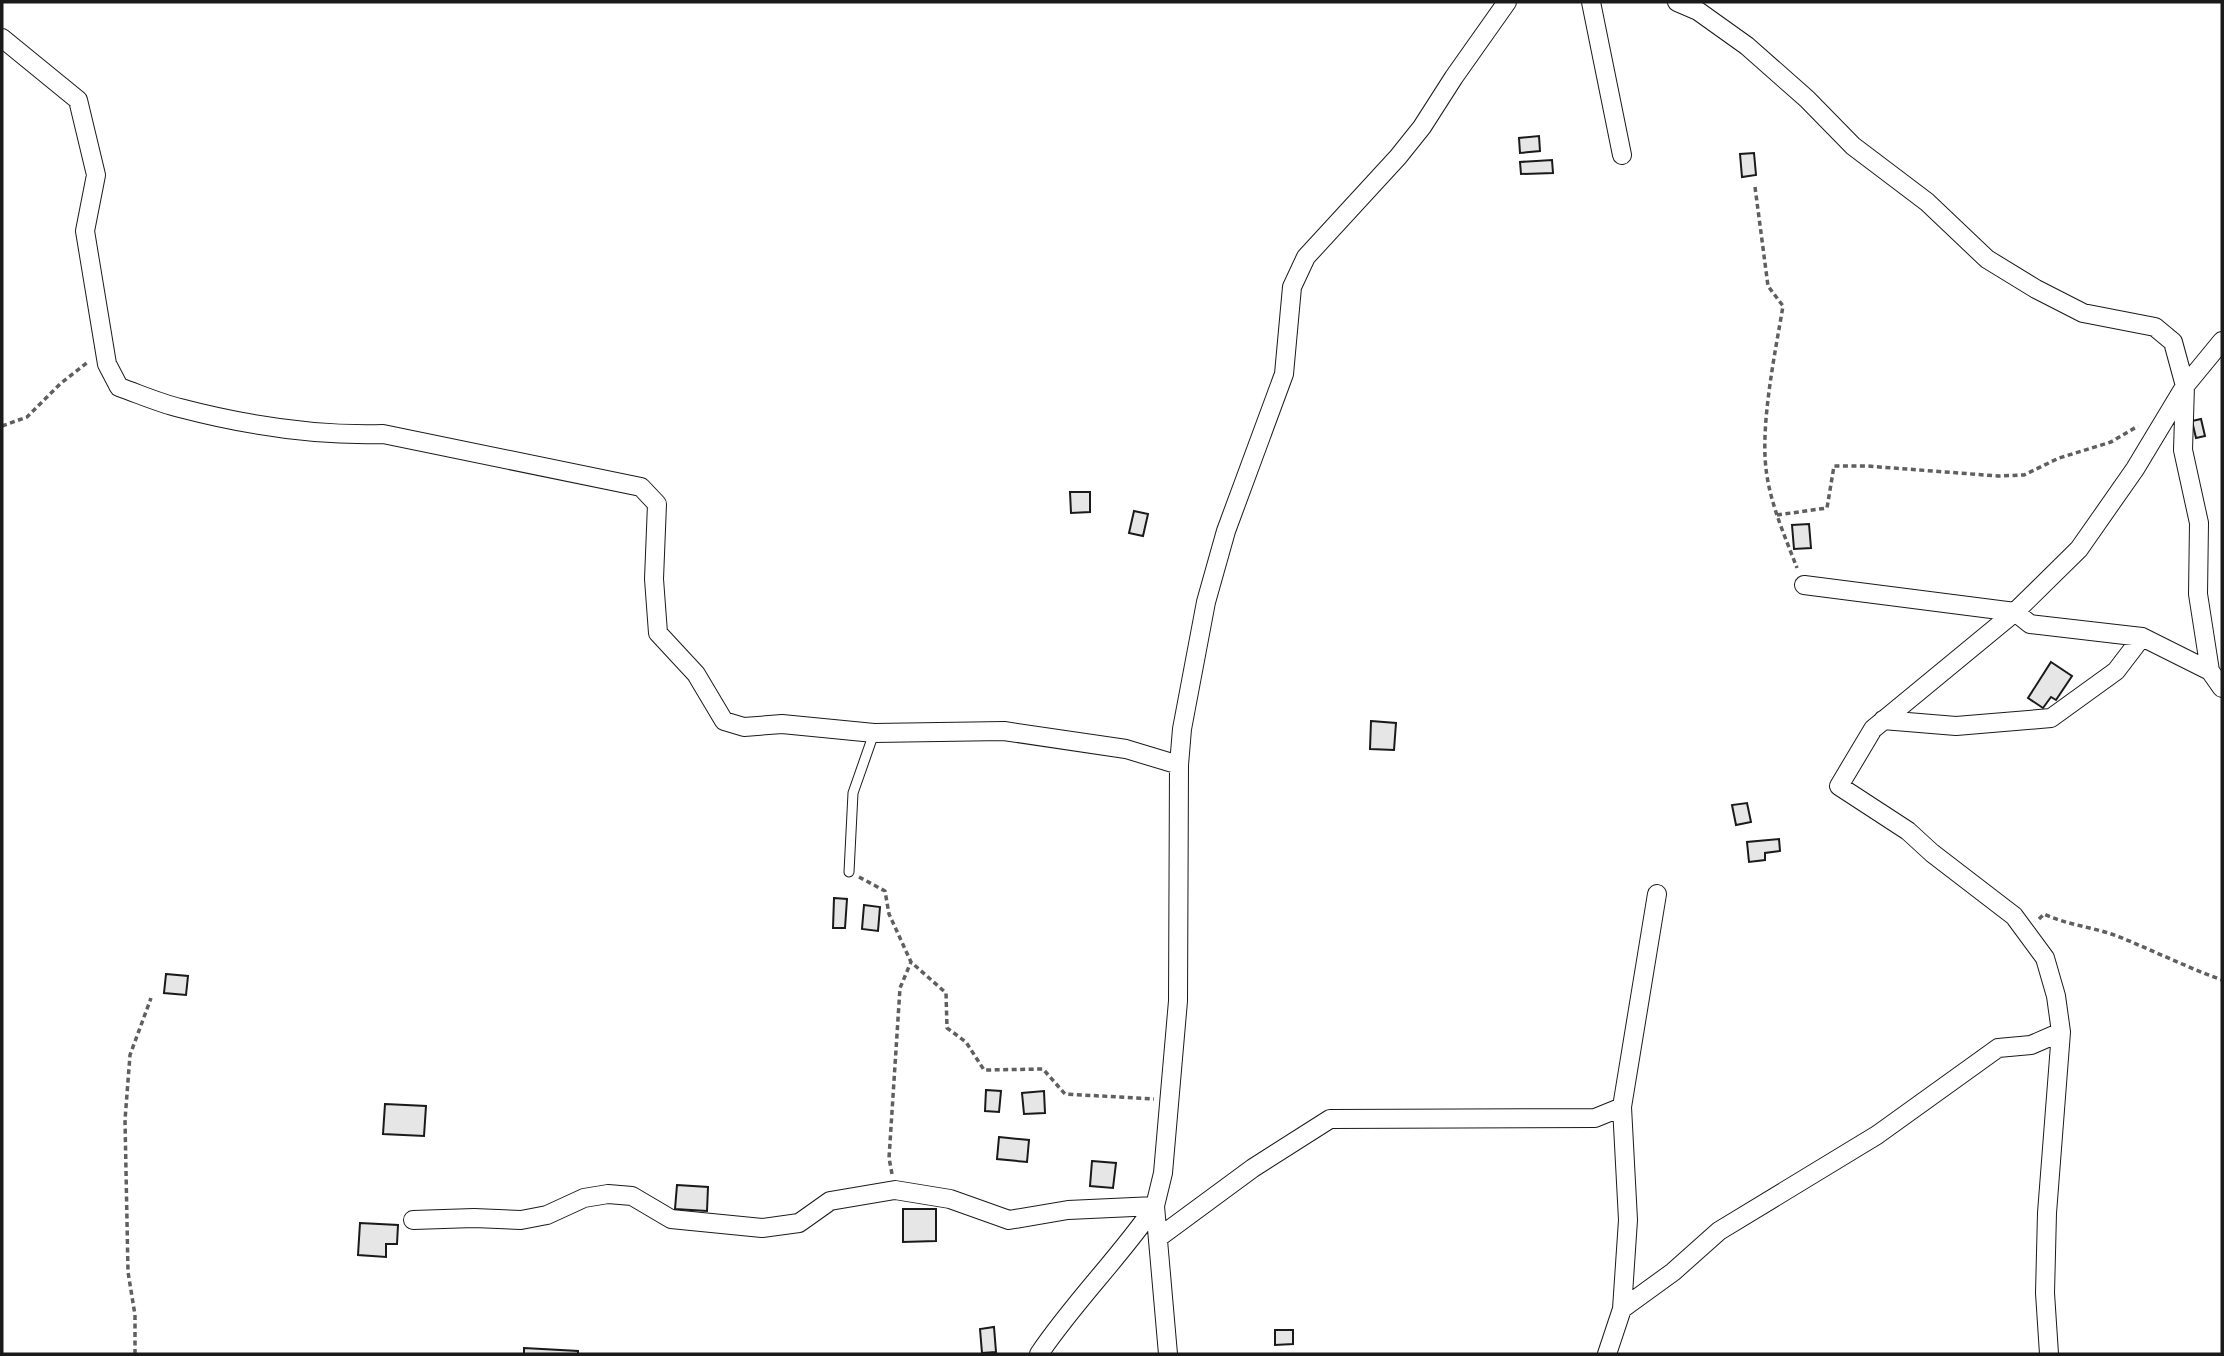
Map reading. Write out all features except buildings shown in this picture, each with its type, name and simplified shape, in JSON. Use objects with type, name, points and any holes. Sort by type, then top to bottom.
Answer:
[{"type":"street","points":[[1168,1354],[1155,1206],[1163,1172],[1178,1001],[1179,765],[1182,729],[1206,602],[1226,531],[1284,374],[1292,287],[1306,257],[1422,127],[1507,2]]},
{"type":"street","points":[[1591,2],[1622,155]]},
{"type":"street","points":[[1677,2],[1698,11],[1746,46],[1807,99],[1853,146],[1927,202],[1987,259],[2036,289],[2083,313],[2155,327],[2173,342],[2185,386],[2183,450],[2199,523],[2198,594],[2210,671],[2222,688]]},
{"type":"street","points":[[2,37],[78,100],[96,175],[85,230],[107,364],[119,387],[178,408],[266,425],[348,435],[383,434],[641,486],[657,504],[654,579],[658,634],[696,674],[724,722],[744,727],[782,724],[874,733],[1004,732],[1126,749],[1179,765]]},
{"type":"street","points":[[2049,1354],[2045,1293],[2047,1213],[2061,1032],[2056,996],[2045,958],[2014,916],[1932,853],[1908,831],[1839,786],[1873,729],[2015,612],[2079,549],[2135,469],[2185,386],[2222,340]]},
{"type":"street","points":[[1804,584],[2015,612],[2030,624],[2142,637],[2210,671]]},
{"type":"street","points":[[1883,720],[1956,726],[2051,718],[2116,671],[2142,637]]},
{"type":"street","points":[[1607,1354],[1622,1309],[1628,1220],[1622,1107],[1657,894]]},
{"type":"street","points":[[1622,1309],[1672,1272],[1719,1231],[1877,1135],[1998,1048],[2031,1045],[2061,1032]]},
{"type":"street","points":[[1158,1238],[1253,1168],[1330,1119],[1595,1118],[1622,1107]]},
{"type":"street","points":[[413,1220],[521,1220],[547,1215],[584,1198],[608,1194],[632,1196],[671,1219],[762,1228],[799,1223],[830,1201],[895,1190],[950,1199],[1009,1220],[1068,1210],[1155,1206]]},
{"type":"street","points":[[1038,1354],[1058,1326],[1133,1238],[1155,1206]]},
{"type":"lane","points":[[849,872],[853,793],[874,733]]},
{"type":"path","points":[[1755,187],[1768,286],[1783,306],[1764,445],[1767,477],[1777,515],[1804,584]]},
{"type":"path","points":[[2,426],[27,417],[60,384],[104,349]]},
{"type":"path","points":[[1777,515],[1826,508],[1834,466],[1867,466],[1998,477],[2024,475],[2059,458],[2111,442],[2142,424],[2166,417]]},
{"type":"path","points":[[849,872],[885,891],[889,915],[911,962],[946,993],[947,1028],[966,1042],[984,1070],[1043,1069],[1065,1094],[1170,1100]]},
{"type":"path","points":[[2025,931],[2044,915],[2063,923],[2115,935],[2222,980]]},
{"type":"path","points":[[895,1190],[889,1158],[895,1037],[900,988],[911,962]]},
{"type":"path","points":[[135,1354],[135,1315],[128,1272],[125,1120],[130,1055],[151,998]]}]
